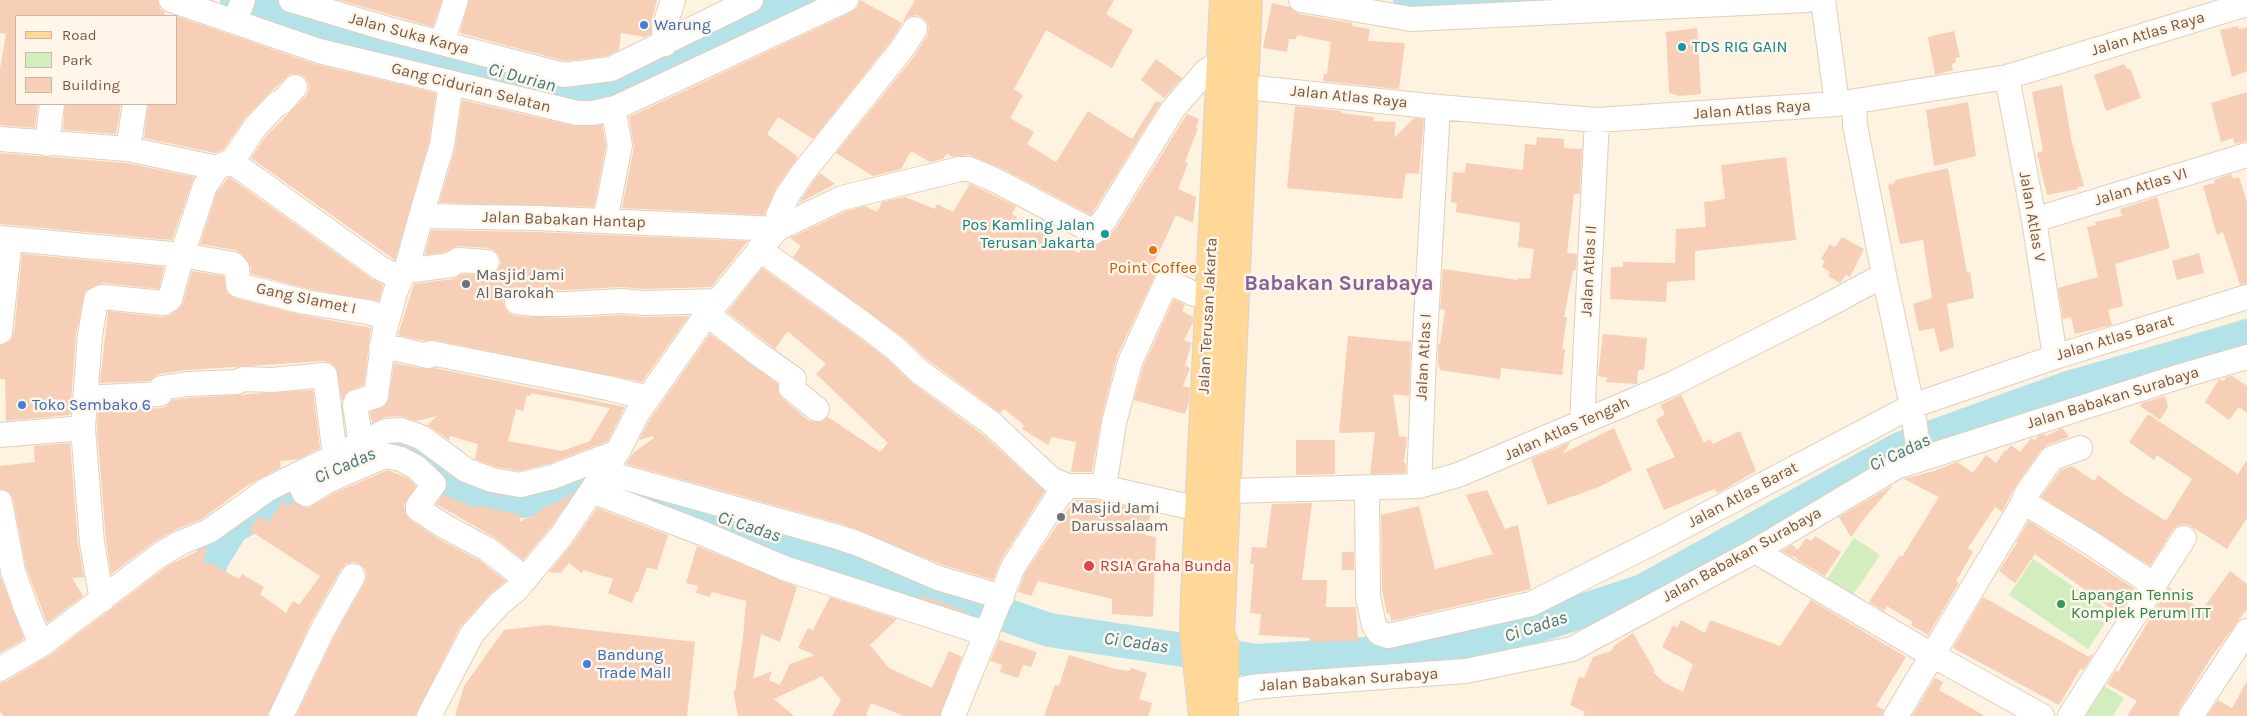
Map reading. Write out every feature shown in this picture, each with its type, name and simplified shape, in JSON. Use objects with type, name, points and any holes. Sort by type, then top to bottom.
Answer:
[{"type":"main road","name":"Jalan Terusan Jakarta","points":[[1186,716],[1212,688],[1207,642],[1199,509],[1209,296],[1210,78],[1224,0]]},
{"type":"main road","name":"Jalan Terusan Jakarta","points":[[1212,688],[1207,642],[1227,491],[1246,86],[1248,0]]},
{"type":"main road","points":[[1204,716],[1212,688]]},
{"type":"street","name":"Gang Cidurian Selatan","points":[[171,0],[238,12],[319,52],[444,80],[577,113],[593,113],[613,109],[846,0]]},
{"type":"street","name":"Jalan Suka Karya","points":[[291,0],[445,46],[564,75],[611,70],[750,0]]},
{"type":"street","points":[[361,444],[355,405],[356,402],[376,396],[381,348],[388,318],[404,274],[442,145],[445,46],[456,0]]},
{"type":"street","points":[[665,44],[664,28],[673,0]]},
{"type":"street","points":[[1301,0],[1411,19],[1808,0]]},
{"type":"street","points":[[1823,0],[1845,104],[1855,125],[1919,453]]},
{"type":"street","name":"Jalan Atlas Raya","points":[[1210,78],[1246,86],[1438,107],[1597,120],[1845,104],[2007,77],[2247,4]]},
{"type":"street","points":[[429,716],[472,634],[499,604],[526,579],[562,535],[601,477],[648,398],[712,304],[774,229],[787,196],[802,174],[890,65],[915,29]]},
{"type":"street","name":"Jalan Atlas V","points":[[2007,77],[2034,220],[2055,357]]},
{"type":"street","name":"Jalan Babakan Hantap","points":[[421,216],[605,221],[774,229],[842,198],[960,169],[969,169],[1094,232],[1105,218],[1173,109],[1210,78]]},
{"type":"street","points":[[102,600],[92,542],[83,428],[90,335],[96,300],[102,297],[166,302],[170,299],[182,254],[205,186],[224,166],[256,126],[295,87]]},
{"type":"street","points":[[47,144],[52,105]]},
{"type":"street","points":[[128,149],[135,105]]},
{"type":"street","name":"Jalan Atlas I","points":[[1419,486],[1424,356],[1438,107]]},
{"type":"street","points":[[605,221],[620,145],[613,109]]},
{"type":"street","name":"Jalan Atlas II","points":[[1582,422],[1597,120]]},
{"type":"street","points":[[0,139],[128,149],[224,166],[240,167],[373,264],[404,274],[450,265],[458,260],[487,262]]},
{"type":"street","name":"Jalan Atlas VI","points":[[2034,220],[2247,155]]},
{"type":"street","points":[[0,332],[5,238],[182,254]]},
{"type":"street","points":[[759,249],[862,323],[896,349],[920,372],[990,422],[1052,480],[1068,486],[1104,487],[1199,509]]},
{"type":"street","name":"Gang Slamet I","points":[[182,254],[236,265],[238,285],[305,302],[367,312],[388,318]]},
{"type":"street","name":"Jalan Atlas Tengah","points":[[1227,491],[1419,486],[1467,472],[1672,384],[1818,311],[1884,275]]},
{"type":"street","points":[[1104,487],[1114,423],[1130,362],[1166,283],[1169,282],[1192,293],[1209,296]]},
{"type":"street","name":"Jalan Atlas Barat","points":[[1367,488],[1368,597],[1374,625],[1378,633],[1388,636],[1531,604],[1912,411],[2055,357],[2247,298]]},
{"type":"street","points":[[517,302],[567,304],[622,301],[712,304],[757,353],[794,379],[791,388],[817,409]]},
{"type":"street","points":[[381,348],[401,349],[428,356],[431,354],[608,388],[648,398]]},
{"type":"street","name":"Jalan Babakan Surabaya","points":[[1212,688],[1252,687],[1466,671],[1572,649],[1755,551],[1919,453],[2247,357]]},
{"type":"street","points":[[85,398],[160,394],[161,388],[188,384],[326,375],[335,456]]},
{"type":"street","points":[[0,435],[83,428]]},
{"type":"street","points":[[0,669],[41,645],[161,554],[180,543],[209,531],[268,490],[299,482],[335,456],[386,431],[401,430],[420,437],[466,470],[492,480],[520,485],[552,477],[601,477],[838,537],[938,578],[1001,600]]},
{"type":"street","points":[[1881,716],[1926,652],[2052,458],[2080,448]]},
{"type":"street","points":[[299,482],[307,494],[328,480],[380,458],[388,456],[401,459],[416,467],[434,485],[418,506],[418,509],[444,526],[487,549],[526,579]]},
{"type":"street","points":[[601,477],[702,533],[775,565],[987,633]]},
{"type":"street","points":[[953,716],[1013,567],[1057,498],[1068,486]]},
{"type":"street","points":[[0,502],[14,571],[41,645]]},
{"type":"street","points":[[2021,507],[2032,507],[2154,585]]},
{"type":"street","points":[[2070,716],[2184,538]]},
{"type":"street","points":[[1755,551],[1926,652],[2042,716]]},
{"type":"street","points":[[281,716],[323,628],[353,576]]},
{"type":"street","points":[[2191,716],[2247,630]]},
{"type":"street","points":[[1896,716],[1926,652]]},
{"type":"green space","points":[[2247,318],[2247,326],[2064,380],[2063,373]]},
{"type":"green space","points":[[1854,538],[1880,555],[1851,598],[1826,580]]},
{"type":"green space","name":"Lapangan Tennis Komplek Perum ITT","points":[[2033,559],[2112,613],[2088,649],[2009,595]]},
{"type":"green space","points":[[2098,682],[2124,698],[2113,716],[2078,716]]},
{"type":"building","points":[[0,0],[158,0],[160,9],[165,12],[164,15],[15,15],[15,105],[38,105],[35,128],[0,125],[0,69],[6,34],[0,33]]},
{"type":"building","points":[[339,0],[442,0],[433,27]]},
{"type":"building","points":[[469,0],[657,0],[651,24],[651,34],[644,37],[621,33],[619,50],[607,56],[565,61],[460,33]]},
{"type":"building","points":[[860,0],[902,23],[915,0],[1114,0],[1106,14],[1133,30],[1112,68],[1046,30],[1014,89],[1023,95],[1010,118],[1034,132],[1027,144],[1056,162],[1088,111],[1132,139],[1156,101],[1161,103],[1091,215],[1001,168],[969,155],[952,157],[947,153],[943,159],[930,162],[911,151],[901,169],[873,176],[836,153],[913,58],[927,36],[929,29],[927,22],[922,17],[915,15],[908,17],[903,22],[891,41],[813,139],[778,117],[767,134],[798,157],[776,188],[764,215],[622,208],[634,147],[629,117],[852,12],[858,7]]},
{"type":"building","points":[[1272,3],[1290,7],[1299,14],[1352,23],[1352,26],[1370,29],[1368,41],[1405,43],[1399,89],[1323,81],[1324,74],[1327,74],[1331,42],[1297,35],[1296,39],[1289,39],[1287,52],[1263,48]]},
{"type":"building","points":[[178,17],[315,64],[436,93],[429,142],[395,260],[251,158],[267,135],[306,96],[309,89],[308,82],[304,76],[290,74],[268,94],[245,118],[223,150],[215,153],[144,138],[148,105],[178,105]]},
{"type":"building","points":[[2238,26],[2239,29],[2247,27],[2247,71],[2232,77],[2220,30]]},
{"type":"building","name":"TDS RIG GAIN","points":[[1697,28],[1701,94],[1679,96],[1669,93],[1666,32]]},
{"type":"building","points":[[1954,31],[1960,57],[1955,58],[1956,62],[1952,64],[1953,70],[1935,75],[1928,37]]},
{"type":"building","points":[[1156,59],[1182,78],[1164,98],[1141,80]]},
{"type":"building","points":[[2124,64],[2127,69],[2130,68],[2141,98],[2106,111],[2094,75]]},
{"type":"building","points":[[2062,85],[2072,143],[2084,186],[2047,195],[2037,153],[2043,151],[2032,92]]},
{"type":"building","points":[[2247,92],[2247,141],[2235,144],[2233,138],[2221,142],[2211,103]]},
{"type":"building","points":[[462,100],[574,126],[602,125],[606,145],[594,207],[439,203],[455,149]]},
{"type":"building","points":[[1968,102],[1976,156],[1934,166],[1926,110]]},
{"type":"building","points":[[65,105],[121,105],[116,134],[63,130]]},
{"type":"building","points":[[1295,106],[1374,117],[1373,121],[1396,122],[1394,138],[1414,118],[1424,119],[1419,174],[1406,173],[1402,199],[1287,188]]},
{"type":"building","points":[[1187,114],[1199,119],[1196,128],[1198,128],[1185,162],[1188,163],[1178,189],[1196,197],[1193,223],[1176,215],[1155,261],[1172,269],[1162,270],[1154,277],[1117,356],[1101,420],[1092,472],[1071,472],[1076,442],[1052,437],[1048,445],[1022,429],[1024,425],[1004,409],[1000,413],[929,361],[904,338],[793,257],[801,246],[790,238],[847,211],[865,206],[877,212],[882,202],[905,197],[935,209],[937,204],[953,212],[970,184],[1016,206],[1012,214],[1017,217],[1016,219],[1079,253],[1085,243],[1093,246],[1100,244],[1116,228]]},
{"type":"building","points":[[1537,137],[1564,139],[1564,148],[1582,149],[1580,194],[1574,194],[1567,253],[1577,254],[1576,270],[1573,270],[1564,317],[1567,317],[1562,349],[1565,349],[1562,375],[1501,368],[1500,379],[1440,370],[1438,344],[1440,344],[1445,310],[1440,309],[1443,269],[1518,280],[1518,278],[1530,279],[1534,249],[1518,247],[1520,223],[1456,212],[1457,203],[1451,202],[1453,172],[1465,173],[1466,163],[1523,170],[1525,144],[1536,145]]},
{"type":"building","points":[[0,153],[126,163],[194,177],[172,240],[0,224]]},
{"type":"building","points":[[1786,157],[1796,240],[1695,251],[1695,280],[1667,282],[1666,302],[1610,299],[1611,267],[1623,267],[1623,262],[1675,263],[1676,229],[1706,227],[1704,202],[1725,199],[1721,165]]},
{"type":"building","points":[[1948,168],[1967,273],[1970,272],[1974,298],[1947,304],[1954,347],[1940,352],[1934,328],[1919,331],[1913,304],[1932,298],[1923,240],[1900,244],[1888,185],[1895,183],[1895,180]]},
{"type":"building","points":[[820,173],[835,184],[799,203],[813,182]]},
{"type":"building","points":[[2231,174],[2233,179],[2239,177],[2247,202],[2247,284],[2240,285],[2223,232],[2217,235],[2203,186],[2215,183],[2214,180]]},
{"type":"building","points":[[229,177],[383,285],[379,301],[308,289],[251,274],[251,267],[242,254],[235,250],[200,244],[217,192]]},
{"type":"building","points":[[2157,197],[2170,248],[2115,264],[2123,306],[2108,310],[2112,325],[2075,334],[2071,317],[2063,319],[2058,288],[2098,277],[2087,227],[2096,225],[2095,222],[2122,216],[2120,209]]},
{"type":"building","points":[[431,230],[537,232],[748,241],[711,287],[644,289],[621,287],[567,290],[518,288],[506,294],[503,301],[505,308],[515,316],[567,318],[622,315],[644,317],[689,316],[642,382],[434,340],[425,341],[398,335],[414,284],[453,279],[462,274],[493,275],[501,263],[499,256],[494,250],[488,248],[458,246],[446,252],[425,255]]},
{"type":"building","points":[[1842,237],[1864,249],[1850,277],[1846,275],[1840,283],[1828,276],[1830,272],[1822,267],[1825,261],[1821,259],[1830,244],[1835,247]]},
{"type":"building","points":[[2199,253],[2204,273],[2177,280],[2172,261]]},
{"type":"building","points":[[22,254],[164,267],[159,289],[103,283],[85,292],[76,334],[70,415],[6,421],[5,379],[0,379],[0,346],[11,340],[14,333]]},
{"type":"building","points":[[762,268],[854,334],[887,359],[912,383],[981,433],[1045,491],[1001,560],[993,580],[943,565],[842,524],[626,464],[633,453],[654,438],[653,436],[639,440],[649,421],[710,334],[778,384],[778,392],[782,398],[808,420],[821,422],[828,417],[880,452],[888,443],[816,374],[826,364],[789,332],[786,333],[775,349],[727,312]]},
{"type":"building","points":[[192,271],[224,276],[227,293],[235,298],[302,315],[371,328],[364,385],[347,392],[342,401],[336,367],[324,361],[187,370],[159,374],[150,381],[100,383],[108,311],[162,317],[170,315],[183,303]]},
{"type":"building","points":[[1174,299],[1185,305],[1182,311],[1193,317],[1193,322],[1184,340],[1192,343],[1185,365],[1190,368],[1183,386],[1190,388],[1189,402],[1185,414],[1134,400],[1143,367]]},
{"type":"building","points":[[1603,334],[1647,338],[1644,370],[1638,370],[1637,384],[1605,382],[1608,378],[1598,376]]},
{"type":"building","points":[[1348,336],[1411,342],[1409,396],[1393,394],[1399,436],[1407,437],[1404,463],[1406,463],[1406,473],[1370,474],[1375,432],[1339,433]]},
{"type":"building","points":[[394,363],[425,369],[434,368],[625,407],[608,441],[548,464],[520,471],[496,467],[475,459],[478,444],[450,436],[449,440],[427,425],[437,416],[416,421],[400,416],[385,417],[372,423],[370,412],[386,405],[389,398]],"holes":[[[531,393],[610,408],[590,441],[562,451],[508,441],[516,409],[523,411],[527,395],[530,396]]]},
{"type":"building","points":[[2232,376],[2247,386],[2247,413],[2239,407],[2229,420],[2205,402],[2219,379],[2224,381],[2226,377]]},
{"type":"building","points":[[313,390],[320,448],[299,459],[280,461],[281,467],[245,487],[202,519],[175,530],[154,542],[111,574],[106,541],[97,428],[98,411],[161,408],[167,406],[172,400],[189,398]]},
{"type":"building","points":[[1681,395],[1704,443],[1710,439],[1713,444],[1740,431],[1756,471],[1718,493],[1714,489],[1664,510],[1646,469],[1675,457],[1656,420],[1665,414],[1660,405]]},
{"type":"building","points":[[2165,396],[2168,407],[2160,420],[2140,406],[2142,403]]},
{"type":"building","points":[[2148,414],[2238,474],[2247,460],[2247,518],[2227,549],[2189,525],[2184,524],[2177,526],[2172,531],[2150,566],[2041,497],[2061,470],[2072,466],[2094,481],[2098,475],[2166,521],[2192,479],[2157,455],[2154,460],[2129,442]]},
{"type":"building","points":[[1614,428],[1632,470],[1599,487],[1548,505],[1531,459],[1571,442],[1562,454]]},
{"type":"building","points":[[2062,428],[2069,437],[2047,445],[2041,450],[2016,485],[2002,512],[1995,507],[1968,548],[1973,552],[1956,581],[1959,583],[1928,635],[1911,625],[1913,622],[1887,606],[1884,611],[1869,602],[1900,555],[1902,557],[1939,497],[1904,479],[1934,471],[1957,462],[1973,473],[1986,455],[1996,463],[2011,445],[2020,452],[2031,438],[2035,440],[2038,436],[2044,434],[2046,436]]},
{"type":"building","points":[[1296,440],[1335,440],[1335,474],[1296,475]]},
{"type":"building","points":[[70,443],[78,544],[84,577],[72,578],[83,596],[47,623],[26,567],[13,499],[10,493],[0,489],[0,466],[35,462],[34,446]]},
{"type":"building","points":[[388,470],[408,478],[416,486],[404,505],[406,515],[410,520],[437,538],[480,561],[506,581],[489,595],[460,627],[415,716],[296,716],[335,635],[365,582],[367,575],[365,569],[353,562],[346,564],[341,569],[311,622],[267,716],[3,716],[0,710],[0,683],[7,681],[49,656],[169,565],[204,548],[207,549],[203,562],[214,565],[239,579],[242,574],[264,587],[260,594],[286,613],[293,601],[299,605],[320,576],[249,530],[259,516],[268,522],[285,499],[286,507],[294,502],[309,508],[334,493]]},
{"type":"building","points":[[1893,485],[1864,519],[1851,537],[1839,517]]},
{"type":"building","points":[[1487,490],[1505,529],[1518,525],[1531,589],[1391,621],[1390,613],[1387,614],[1382,590],[1381,515],[1419,506],[1435,569],[1493,554],[1466,495]]},
{"type":"building","points":[[575,491],[551,527],[523,560],[494,537],[436,504],[443,495],[476,508],[477,505],[521,515],[519,522],[529,517],[532,518],[536,513]]},
{"type":"building","name":"RSIA Graha Bunda","points":[[1074,500],[1095,500],[1151,512],[1145,535],[1156,537],[1153,617],[1112,614],[1112,599],[1038,581],[1031,596],[1018,592],[1025,573]]},
{"type":"building","points":[[1312,503],[1302,580],[1327,580],[1326,607],[1356,607],[1358,641],[1310,642],[1310,638],[1259,635],[1261,614],[1250,613],[1254,564],[1250,564],[1252,547],[1266,548],[1272,504]]},
{"type":"building","points":[[597,508],[668,535],[657,570],[647,567],[632,603],[608,593],[613,579],[583,570],[582,573],[569,563],[561,573],[549,572],[573,543]]},
{"type":"building","points":[[2029,521],[2135,589],[2119,614],[2035,554],[2015,583],[1999,571]]},
{"type":"building","points":[[1815,536],[1841,552],[1825,576],[1794,556],[1792,557],[1782,551],[1792,545],[1798,550],[1806,538],[1811,541]]},
{"type":"building","points":[[697,546],[797,587],[780,642],[761,634],[753,679],[772,671],[769,680],[780,685],[790,664],[815,655],[798,648],[808,628],[813,630],[830,597],[897,619],[870,645],[889,668],[932,688],[949,651],[962,657],[940,716],[904,716],[871,703],[866,716],[832,716],[841,700],[822,676],[774,699],[794,716],[738,716],[733,691],[735,691],[743,638],[746,601],[712,592],[710,597],[696,593],[698,586],[686,583]]},
{"type":"building","points":[[1342,552],[1354,552],[1354,570],[1342,570]]},
{"type":"building","points":[[2230,571],[2247,584],[2247,609],[2210,659],[2177,716],[2127,716],[2137,701],[2107,684],[2116,670],[2118,672],[2169,587],[2202,610]]},
{"type":"building","points":[[0,575],[24,639],[0,653]]},
{"type":"building","points":[[921,595],[964,610],[963,612],[920,598]]},
{"type":"building","points":[[1983,597],[2089,657],[2091,654],[2093,655],[2083,670],[2081,668],[2059,705],[1953,648]]},
{"type":"building","points":[[1811,600],[1906,657],[1876,706],[1884,710],[1882,716],[1583,716],[1585,712],[1570,705],[1579,677],[1584,678],[1593,657],[1611,651],[1614,646],[1633,633],[1655,671],[1653,672],[1665,683],[1683,692],[1693,664],[1662,647],[1673,625],[1677,628],[1681,620],[1705,633],[1710,620],[1780,646]]},
{"type":"building","name":"Bandung Trade Mall","points":[[546,625],[695,642],[687,716],[455,716],[464,686],[504,630]]},
{"type":"building","points":[[999,640],[1037,652],[1031,667],[1023,665],[1018,678],[1000,672],[1002,665],[990,661]]},
{"type":"building","points":[[1069,655],[1115,669],[1129,671],[1131,668],[1147,673],[1139,699],[1152,703],[1148,716],[1044,716],[1055,685],[1059,686]]},
{"type":"building","points":[[1935,678],[1943,682],[1939,690],[1985,716],[1912,716]]},
{"type":"building","points":[[2247,681],[2247,716],[2207,716],[2218,700],[2232,708]]},
{"type":"waterway","name":"Ci Durian","points":[[237,0],[288,18],[570,91],[651,71],[797,0]]},
{"type":"waterway","name":"Ci Durian","points":[[1410,0],[1493,4],[1540,0]]},
{"type":"waterway","name":"Ci Cadas","points":[[198,609],[212,559],[232,527],[314,479],[375,451],[403,447],[439,477],[485,497],[523,501],[546,498],[594,478],[749,526],[1049,630],[1258,661],[1473,647],[1643,591],[1902,448],[2071,387],[2247,337]]},
{"type":"place","name":"Warung","points":[[644,25]]},
{"type":"place","name":"TDS RIG GAIN","points":[[1682,47]]},
{"type":"place","name":"Pos Kamling Jalan Terusan Jakarta","points":[[1105,234]]},
{"type":"place","name":"Point Coffee","points":[[1153,250]]},
{"type":"place","name":"Masjid Jami Al Barokah","points":[[466,284]]},
{"type":"place","name":"Toko Sembako 6","points":[[22,405]]},
{"type":"place","name":"Masjid Jami Darussalaam","points":[[1061,517]]},
{"type":"place","name":"RSIA Graha Bunda","points":[[1089,566]]},
{"type":"place","name":"Lapangan Tennis Komplek Perum ITT","points":[[2061,604]]},
{"type":"place","name":"Bandung Trade Mall","points":[[587,664]]},
{"type":"district","name":"Babakan Surabaya","points":[[1339,284]]}]
